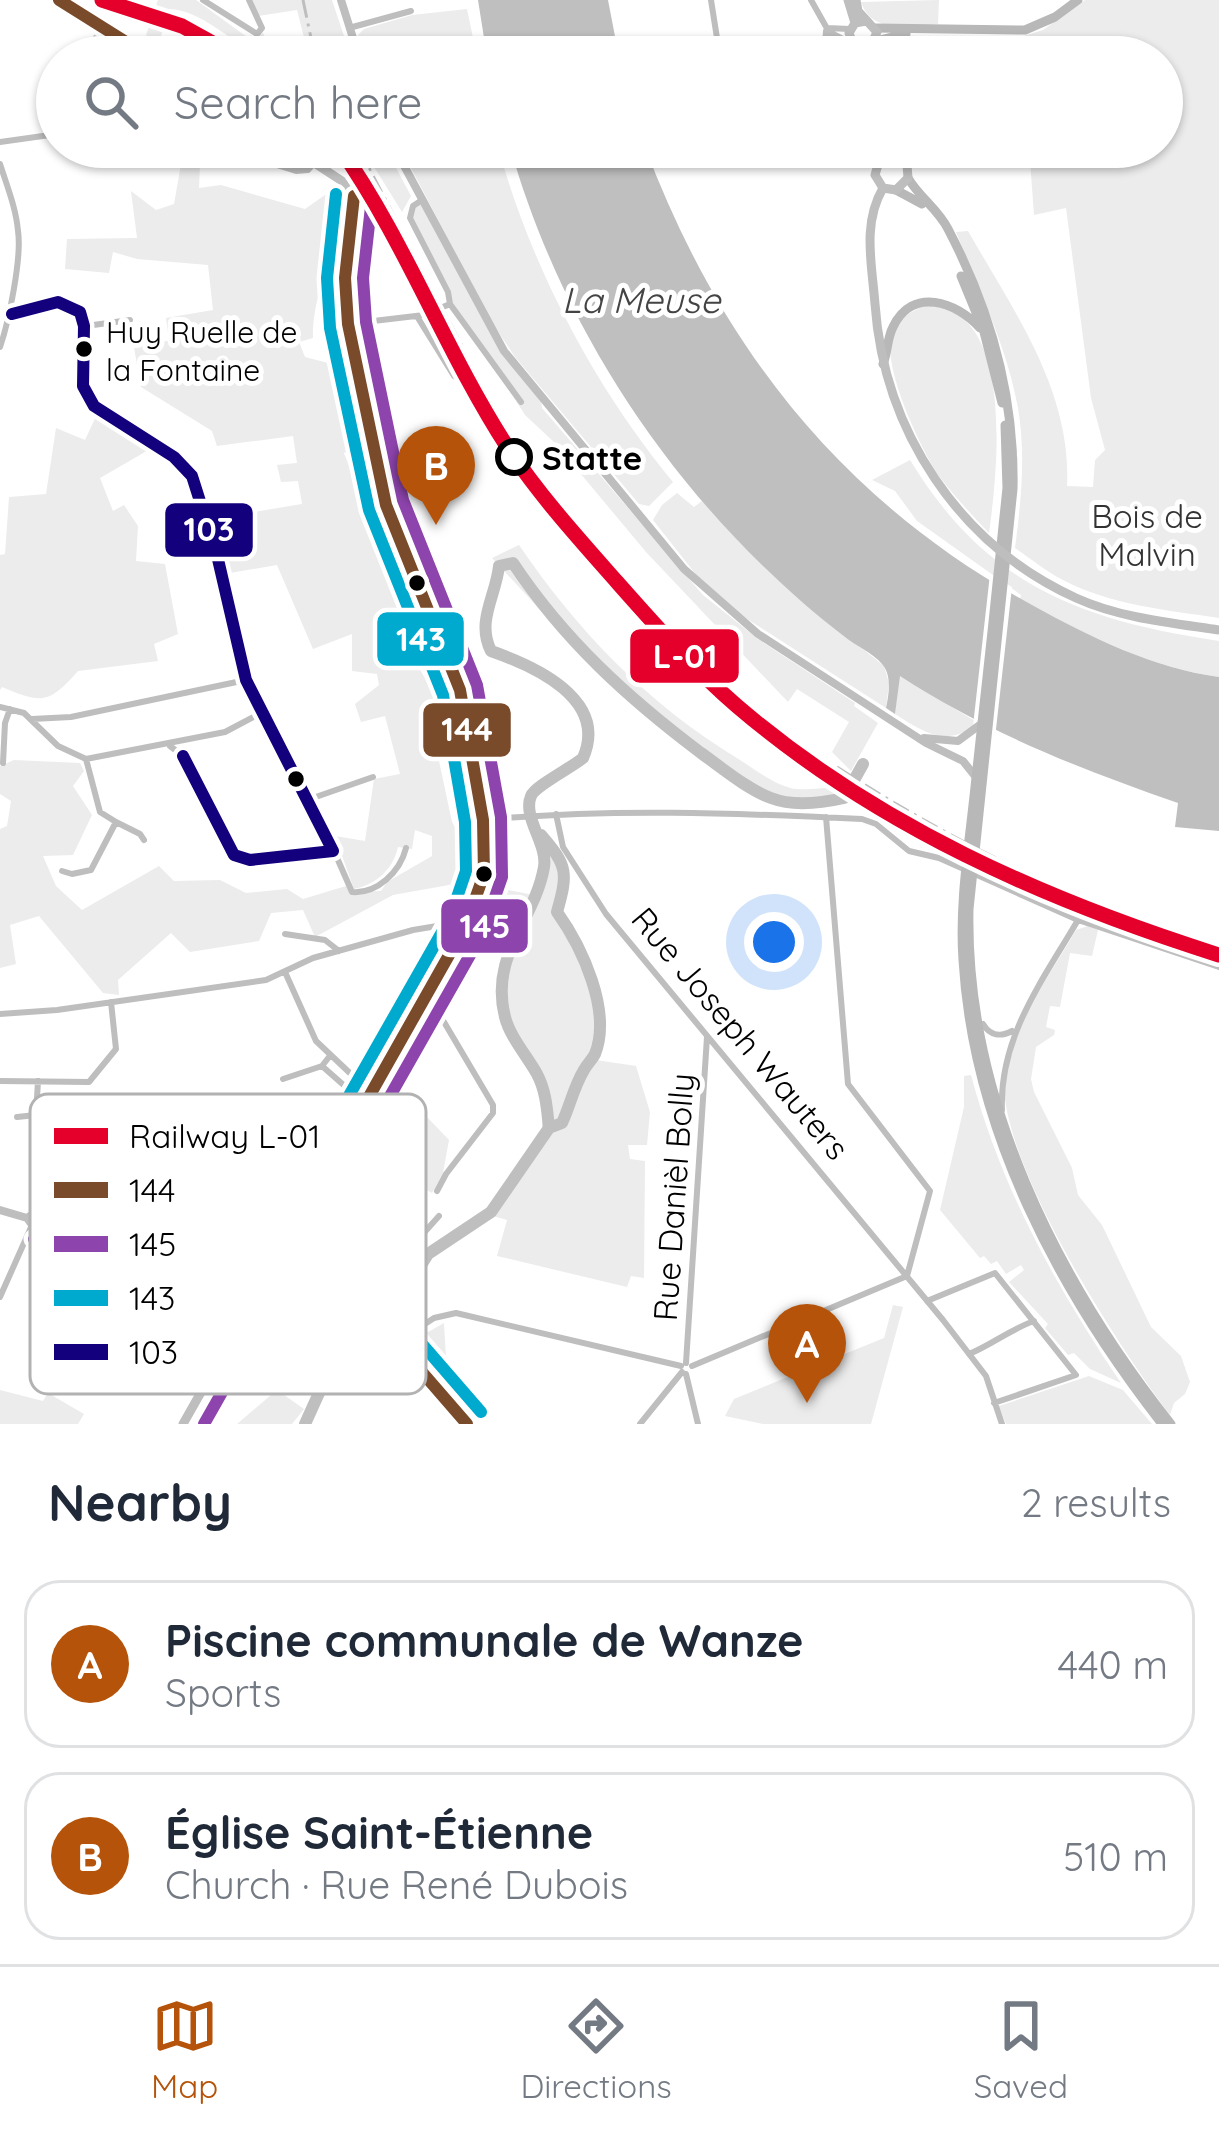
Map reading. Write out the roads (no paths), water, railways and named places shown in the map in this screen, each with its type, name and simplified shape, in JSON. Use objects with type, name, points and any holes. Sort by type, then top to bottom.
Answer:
[{"type":"main road","points":[[852,0],[861,36]]},
{"type":"main road","points":[[861,25],[1025,30],[1078,0]]},
{"type":"main road","points":[[67,2],[116,36]]},
{"type":"main road","points":[[861,25],[861,36]]},
{"type":"main road","points":[[912,36],[942,28]]},
{"type":"main road","points":[[322,168],[354,196],[345,278],[348,324],[393,526],[460,690],[483,820],[482,883],[466,925],[370,1094]]},
{"type":"main road","points":[[876,168],[874,175],[883,188],[909,194],[934,216],[984,332],[1005,424],[1006,529],[976,779],[964,980],[995,1120],[1058,1268],[1113,1359],[1166,1424]]},
{"type":"main road","points":[[907,168],[908,178],[947,227],[998,356],[1013,445],[968,884],[978,1017],[1002,1113],[1035,1203],[1064,1265],[1166,1424]]},
{"type":"main road","points":[[896,190],[908,178]]},
{"type":"main road","points":[[883,188],[870,215],[870,243],[884,364],[918,452],[956,511],[983,538],[1078,600],[1116,612],[1219,629]]},
{"type":"main road","points":[[884,364],[892,327],[919,304],[949,304],[984,332]]},
{"type":"main road","points":[[426,1376],[467,1424]]},
{"type":"main road","points":[[183,1424],[200,1394]]},
{"type":"street","points":[[202,0],[257,34],[262,28],[249,0]]},
{"type":"street","points":[[341,0],[352,36]]},
{"type":"street","points":[[710,0],[716,36]]},
{"type":"street","points":[[812,0],[834,36]]},
{"type":"street","points":[[349,28],[411,11]]},
{"type":"street","points":[[827,28],[861,25]]},
{"type":"street","points":[[97,36],[102,27]]},
{"type":"street","points":[[826,36],[827,28]]},
{"type":"street","points":[[0,142],[36,137]]},
{"type":"street","points":[[0,164],[20,239],[12,314],[0,347]]},
{"type":"street","points":[[405,168],[504,351],[684,569],[718,602],[808,665],[963,761],[976,779]]},
{"type":"street","points":[[422,200],[412,206],[410,218],[450,304],[520,402]]},
{"type":"street","points":[[12,314],[58,302],[80,312],[84,326],[82,386],[94,406],[174,457],[192,476],[208,520],[246,680],[350,888],[359,894],[395,871],[406,848]]},
{"type":"street","points":[[348,324],[417,316],[450,304]]},
{"type":"street","points":[[417,316],[454,376]]},
{"type":"street","points":[[84,326],[130,320]]},
{"type":"street","points":[[385,496],[454,457],[468,464]]},
{"type":"street","points":[[642,517],[652,508]]},
{"type":"street","points":[[32,719],[70,717],[246,680]]},
{"type":"street","points":[[3,764],[5,708],[32,719],[58,746],[86,760],[225,732],[261,713]]},
{"type":"street","points":[[918,736],[943,742],[965,738],[982,723]]},
{"type":"street","points":[[965,738],[982,752]]},
{"type":"street","points":[[183,756],[192,740]]},
{"type":"street","points":[[170,746],[183,756],[234,855],[250,860],[333,851]]},
{"type":"street","points":[[86,760],[100,812],[144,840]]},
{"type":"street","points":[[310,800],[374,777]]},
{"type":"street","points":[[483,820],[683,812],[826,817],[876,824],[910,851],[939,858],[1078,920],[1219,967]]},
{"type":"street","name":"Rue Joseph Wauters","points":[[556,814],[563,847],[606,914],[969,1354],[986,1376],[1002,1424]]},
{"type":"street","points":[[640,1424],[685,1368],[907,1276],[930,1192],[848,1084],[826,817]]},
{"type":"street","points":[[62,871],[92,870],[116,822]]},
{"type":"street","points":[[1002,1113],[1004,1063],[1016,1029],[1078,920]]},
{"type":"street","points":[[0,1014],[266,980],[313,958],[412,931],[466,925]]},
{"type":"street","points":[[285,934],[325,940],[339,951]]},
{"type":"street","points":[[285,972],[308,1026],[364,1094]]},
{"type":"street","points":[[425,998],[434,1005],[494,1113],[437,1191]]},
{"type":"street","points":[[0,1081],[88,1082],[116,1049],[111,1002]]},
{"type":"street","points":[[978,1017],[992,1033],[1016,1029]]},
{"type":"street","name":"Rue Danièl Bolly","points":[[698,1424],[685,1368],[708,1034]]},
{"type":"street","points":[[283,1079],[322,1066],[329,1057]]},
{"type":"street","points":[[322,1066],[362,1094]]},
{"type":"street","points":[[37,1094],[38,1081]]},
{"type":"street","points":[[17,1117],[30,1116]]},
{"type":"street","points":[[0,1210],[30,1218]]},
{"type":"street","points":[[426,1230],[439,1216]]},
{"type":"street","points":[[0,1297],[30,1228]]},
{"type":"street","points":[[927,1301],[995,1273],[1076,1375],[994,1403]]},
{"type":"street","points":[[426,1323],[456,1313],[685,1368]]},
{"type":"street","points":[[969,1354],[995,1343],[1005,1331],[1034,1322]]},
{"type":"water","points":[[478,0],[608,0],[615,36],[484,36]]},
{"type":"water","name":"La Meuse","points":[[517,168],[654,168],[711,289],[751,353],[846,467],[902,518],[964,564],[1076,628],[1122,650],[1219,677],[1219,831],[1175,827],[1178,803],[1035,748],[900,676],[895,714],[886,708],[888,679],[882,664],[823,620],[762,565],[719,521],[643,424],[579,319]]},
{"type":"waterway","points":[[426,1257],[491,1212],[549,1128],[540,1080],[505,1017],[503,975],[544,867],[530,813],[531,796],[583,758],[588,737],[586,718],[563,688],[491,651],[486,619],[499,566],[513,563],[554,617],[623,689],[753,789],[789,802],[844,798],[863,764]]},
{"type":"waterway","points":[[541,835],[561,863],[564,879],[557,912],[592,980],[600,1019],[595,1054],[562,1123],[549,1128]]},
{"type":"waterway","points":[[305,1424],[319,1394]]},
{"type":"railway","points":[[303,0],[311,36]]},
{"type":"railway","points":[[369,168],[462,346]]},
{"type":"railway","points":[[837,767],[1021,870],[1118,911],[1219,945]]},
{"type":"rail line","name":"L-01","points":[[102,0],[200,36]]},
{"type":"rail line","name":"L-01","points":[[353,168],[485,411],[520,466],[631,598],[721,692],[847,788],[965,855],[1090,910],[1219,955]]},
{"type":"place","name":"Huy Ruelle de la Fontaine","points":[[84,349]]},
{"type":"place","name":"Statte","points":[[514,457]]},
{"type":"place","name":"Église Saint-Étienne","points":[[436,525]]},
{"type":"place","name":"Piscine communale de Wanze","points":[[807,1403]]},
{"type":"park label","name":"Bois de Malvin","points":[[1147,534]]}]
